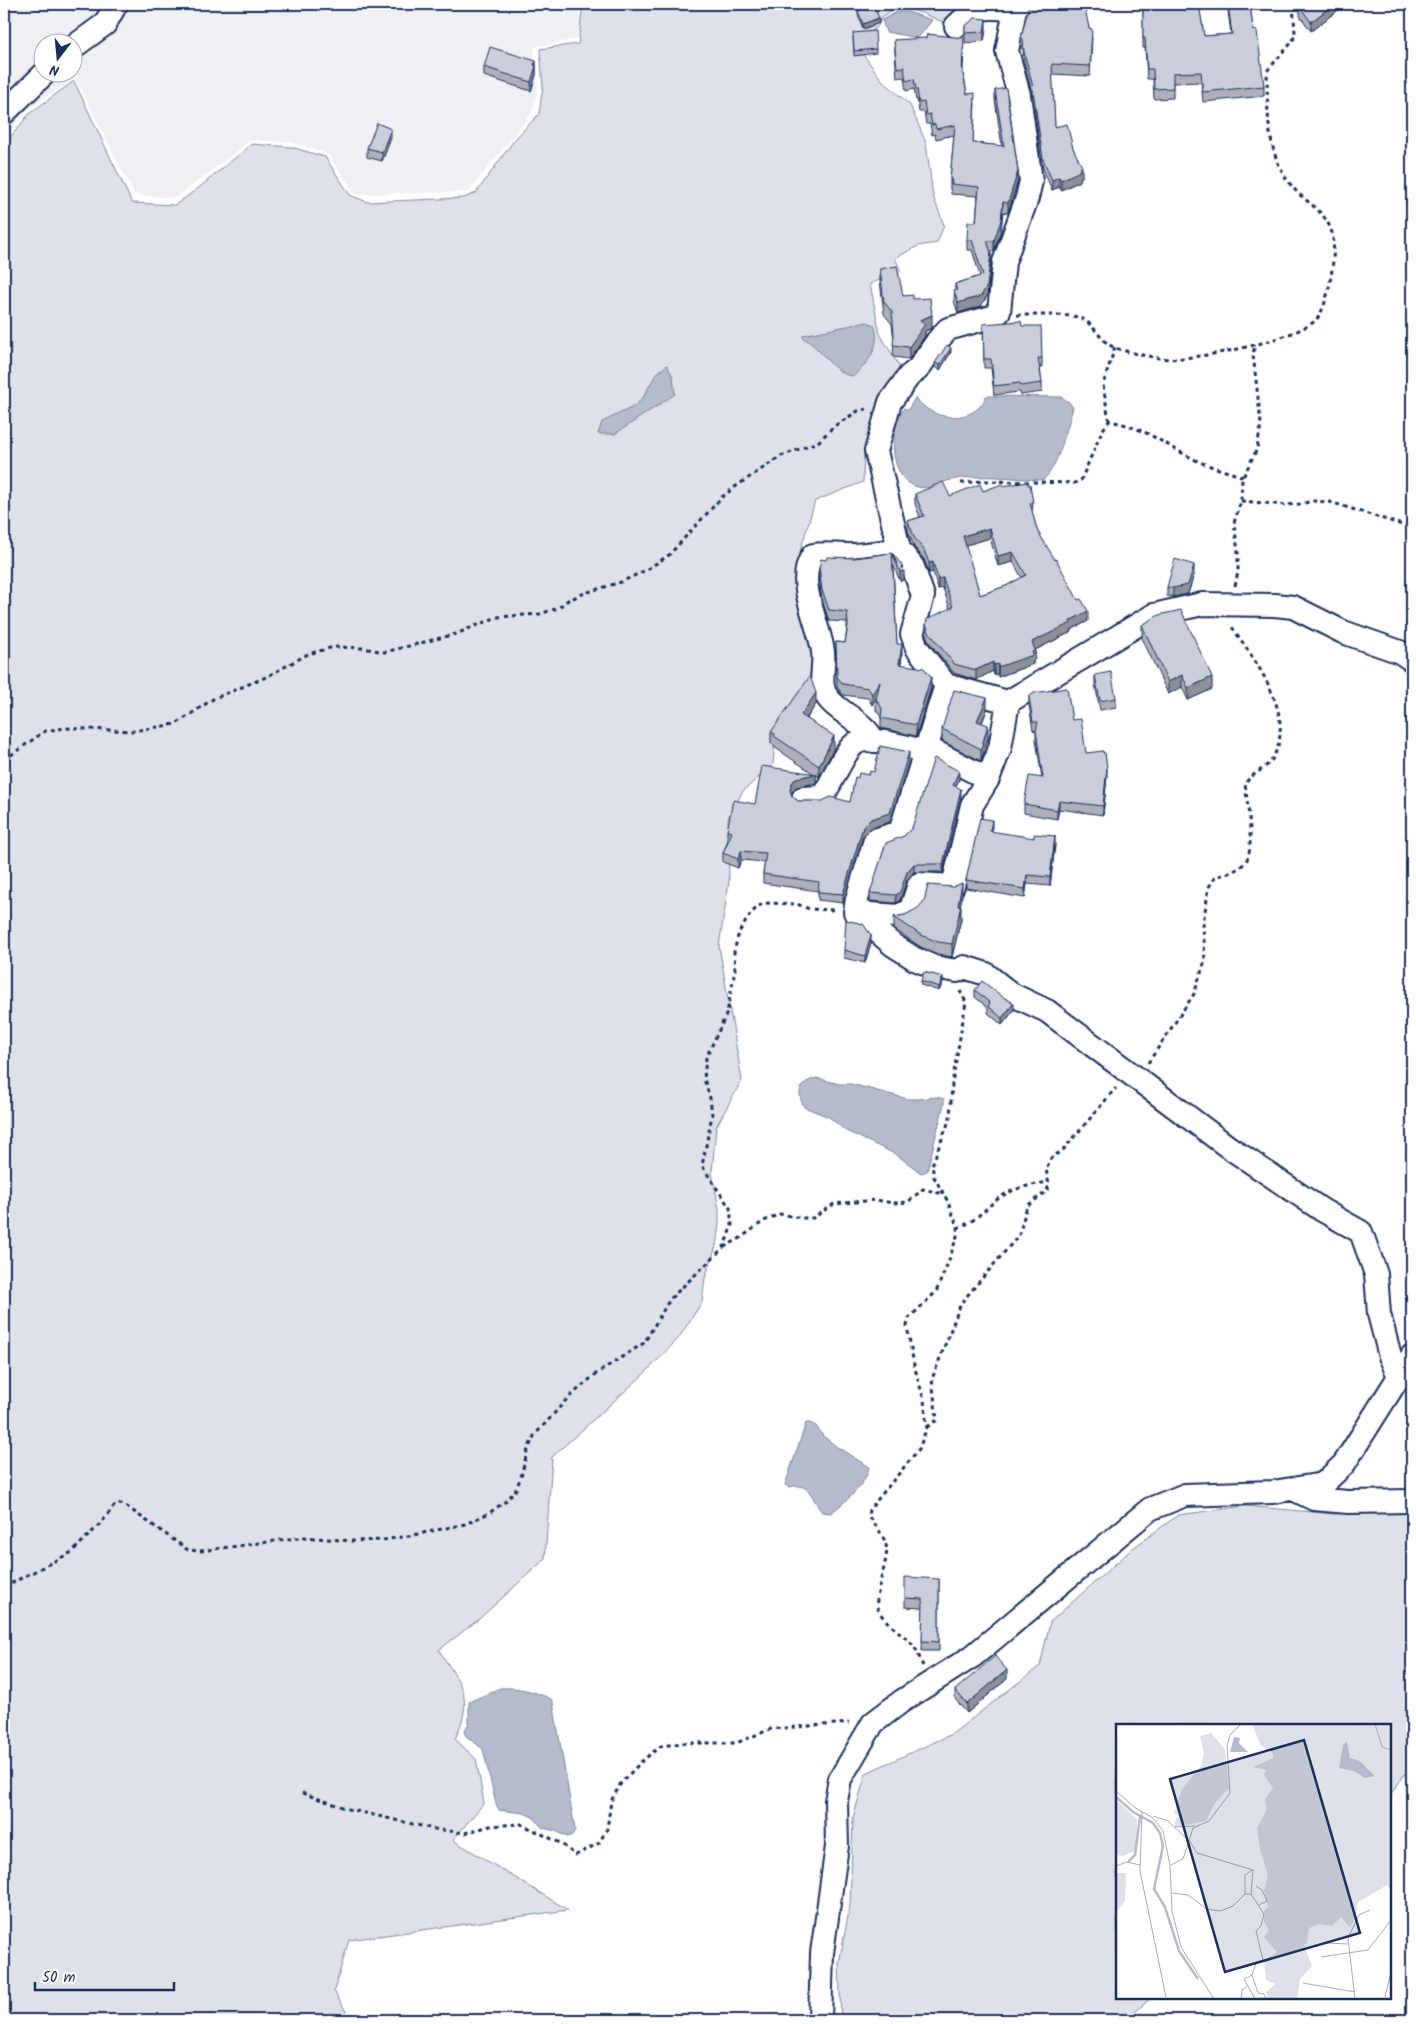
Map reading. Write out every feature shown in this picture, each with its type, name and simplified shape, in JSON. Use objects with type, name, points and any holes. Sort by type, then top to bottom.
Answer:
[{"type":"street","points":[[82,41],[105,24],[116,4]]},
{"type":"street","points":[[1038,4],[1053,4]]},
{"type":"street","points":[[956,26],[969,12],[980,8],[1017,6],[1007,51],[1019,95],[1031,180],[1027,198],[1004,262],[999,312],[995,316],[948,329],[938,340],[918,370],[909,376],[890,402],[876,451],[899,549],[913,567],[923,596],[912,634],[917,648],[946,685],[1008,702],[1154,615],[1202,604],[1293,607],[1343,632],[1400,652],[1412,660]]},
{"type":"street","points":[[4,113],[36,82]]},
{"type":"street","points":[[874,741],[869,732],[829,701],[824,692],[823,652],[814,615],[809,603],[807,572],[813,556],[824,553],[848,555],[899,549]]},
{"type":"street","points":[[820,2020],[822,1953],[837,1846],[836,1801],[840,1778],[873,1723],[902,1700],[973,1656],[1150,1509],[1185,1495],[1273,1492],[1323,1484],[1344,1464],[1407,1371],[1390,1356],[1379,1314],[1376,1274],[1361,1232],[1322,1210],[1226,1146],[1047,1011],[1011,994],[986,974],[964,967],[956,971],[934,967],[915,959],[877,931],[863,913],[857,899],[875,840],[900,832],[946,685]]},
{"type":"street","points":[[863,913],[899,916],[911,909],[919,884],[953,886],[972,805],[988,779],[1000,748],[1008,702]]},
{"type":"street","points":[[803,798],[821,798],[854,744],[860,741],[874,741],[925,749],[988,779]]},
{"type":"street","points":[[1292,1489],[1314,1499],[1348,1502],[1412,1501]]},
{"type":"path","points":[[999,312],[1082,318],[1110,345],[1169,359],[1255,345],[1297,331],[1317,318],[1324,308],[1335,254],[1331,230],[1317,208],[1298,192],[1287,179],[1279,166],[1270,137],[1267,72],[1294,41],[1293,4]]},
{"type":"path","points":[[927,1427],[937,1420],[932,1379],[961,1302],[1019,1235],[1027,1206],[1047,1191],[1046,1169],[1051,1158],[1063,1150],[1123,1081],[1143,1069],[1194,994],[1205,961],[1203,924],[1209,887],[1215,877],[1235,871],[1246,861],[1250,842],[1245,784],[1248,779],[1270,761],[1280,732],[1278,714],[1267,680],[1223,604],[1238,572],[1238,552],[1234,523],[1241,501],[1244,477],[1257,449],[1261,424],[1253,354],[1255,345]]},
{"type":"path","points":[[962,483],[984,480],[1076,483],[1081,480],[1102,431],[1109,421],[1104,385],[1115,347]]},
{"type":"path","points":[[4,760],[45,731],[65,728],[133,731],[176,724],[213,699],[266,677],[308,654],[334,647],[362,648],[385,652],[456,634],[497,617],[540,614],[558,608],[568,600],[621,582],[646,570],[668,555],[722,498],[781,456],[818,442],[833,427],[858,411],[870,408],[887,412]]},
{"type":"path","points":[[1109,421],[1144,431],[1199,462],[1244,477]]},
{"type":"path","points":[[1241,501],[1286,505],[1314,501],[1330,502],[1412,528]]},
{"type":"path","points":[[724,1247],[732,1225],[730,1208],[702,1166],[712,1116],[710,1098],[704,1079],[706,1058],[727,1013],[735,970],[734,952],[739,932],[752,912],[763,903],[797,904],[809,909],[863,913]]},
{"type":"path","points":[[930,1683],[915,1647],[889,1624],[878,1607],[878,1594],[887,1555],[887,1544],[881,1532],[868,1516],[869,1510],[920,1449],[927,1427],[924,1400],[914,1365],[907,1326],[909,1318],[936,1292],[958,1233],[934,1177],[932,1165],[950,1118],[952,1084],[966,1002],[958,986]]},
{"type":"path","points":[[957,1228],[975,1220],[1000,1197],[1026,1185],[1048,1182]]},
{"type":"path","points":[[4,1587],[72,1552],[100,1524],[115,1505],[123,1504],[188,1550],[304,1537],[352,1541],[383,1540],[465,1524],[489,1513],[506,1501],[515,1490],[521,1477],[527,1452],[534,1436],[567,1399],[597,1373],[644,1343],[670,1299],[724,1247],[739,1240],[764,1220],[780,1214],[813,1218],[834,1204],[876,1200],[894,1203],[908,1202],[923,1188],[943,1195]]},
{"type":"path","points":[[302,1793],[348,1809],[434,1829],[465,1833],[490,1826],[521,1824],[560,1844],[576,1856],[599,1844],[607,1830],[611,1801],[621,1783],[643,1760],[661,1746],[683,1742],[736,1743],[771,1729],[813,1727],[827,1724],[873,1723]]},
{"type":"shaded area","points":[[4,4],[580,4],[577,39],[534,47],[538,87],[533,111],[468,192],[356,194],[328,154],[291,142],[251,140],[176,198],[135,195],[77,82],[82,82],[82,32],[32,32],[32,82],[69,82],[27,110],[4,138]]},
{"type":"shaded area","points":[[583,4],[961,4],[943,22],[922,13],[897,7],[882,17],[878,26],[856,45],[882,80],[910,105],[926,143],[933,196],[944,225],[937,243],[918,246],[895,258],[901,271],[870,284],[880,334],[901,369],[879,401],[864,454],[863,482],[815,501],[796,565],[812,646],[812,679],[776,725],[773,765],[743,791],[728,818],[729,882],[719,946],[742,1080],[716,1127],[712,1172],[719,1209],[719,1224],[716,1246],[705,1278],[702,1302],[678,1339],[644,1374],[552,1457],[545,1559],[479,1619],[439,1650],[454,1673],[463,1692],[465,1701],[464,1712],[455,1739],[476,1759],[484,1803],[453,1840],[568,1910],[349,1940],[334,1991],[351,2020],[4,2020],[4,145],[30,113],[74,82],[132,203],[175,205],[252,144],[291,147],[325,157],[350,195],[367,202],[464,198],[476,193],[515,139],[539,114],[543,86],[540,49],[578,44]]},
{"type":"shaded area","points":[[1246,1506],[1334,1514],[1400,1510],[1412,1513],[1412,1764],[1391,1794],[1391,1724],[1116,1724],[1116,1999],[1150,1999],[1126,2020],[841,2020],[839,1964],[850,1905],[853,1818],[866,1773],[952,1734],[1040,1666],[1050,1622],[1133,1548],[1178,1515]]},
{"type":"water","points":[[897,12],[908,12],[932,20],[918,38],[886,32],[882,20]]},
{"type":"water","points":[[867,322],[874,325],[876,332],[875,347],[864,366],[853,376],[839,370],[816,347],[803,338],[803,335]]},
{"type":"water","points":[[667,365],[673,377],[675,394],[615,434],[598,434],[602,422],[638,403],[656,374]]},
{"type":"water","points":[[986,396],[1061,397],[1069,402],[1073,408],[1058,457],[1043,480],[974,477],[951,480],[922,488],[909,483],[898,469],[894,450],[897,420],[904,408],[908,410],[915,398],[925,408],[934,413],[952,417],[966,415],[978,408]]},
{"type":"water","points":[[817,1078],[839,1084],[851,1084],[908,1099],[937,1097],[944,1099],[927,1171],[921,1173],[897,1155],[846,1131],[829,1117],[804,1107],[800,1096],[801,1088],[807,1082]]},
{"type":"water","points":[[806,1423],[816,1426],[823,1436],[837,1447],[869,1467],[859,1487],[831,1513],[822,1512],[810,1492],[806,1489],[785,1485]]},
{"type":"water","points":[[500,1688],[513,1688],[532,1692],[551,1699],[553,1702],[575,1830],[572,1835],[567,1837],[556,1831],[543,1828],[533,1817],[524,1813],[499,1810],[496,1804],[483,1749],[466,1736],[464,1732],[469,1723],[469,1702]]},
{"type":"building","points":[[873,4],[879,18],[863,24],[858,11]]},
{"type":"building","points":[[1029,4],[1042,8],[1055,7],[1061,4],[1084,4],[1089,28],[1092,29],[1090,66],[1052,64],[1055,127],[1067,124],[1073,148],[1082,167],[1079,169],[1080,171],[1061,180],[1059,177],[1052,180],[1043,159],[1032,83],[1024,52],[1023,39],[1021,38]]},
{"type":"building","points":[[1143,4],[1199,4],[1204,36],[1232,34],[1228,4],[1250,4],[1253,30],[1257,31],[1264,86],[1203,92],[1201,72],[1173,73],[1173,88],[1154,89],[1153,69],[1147,69],[1145,38],[1143,38]]},
{"type":"building","points":[[1304,4],[1334,4],[1311,22],[1300,7]]},
{"type":"building","points":[[975,18],[986,19],[984,32],[965,33],[965,26]]},
{"type":"building","points":[[875,31],[876,49],[854,51],[853,33]]},
{"type":"building","points":[[927,34],[964,38],[962,69],[967,94],[975,93],[973,143],[1004,146],[995,90],[1006,88],[1018,171],[1008,203],[1003,202],[1001,220],[994,241],[987,241],[991,253],[987,286],[981,296],[958,303],[954,291],[957,290],[955,284],[983,275],[972,240],[967,240],[968,222],[976,222],[979,187],[951,184],[955,125],[936,129],[935,124],[932,125],[930,114],[926,115],[924,102],[919,103],[914,79],[906,81],[904,67],[897,68],[894,40],[926,38]]},
{"type":"building","points":[[490,47],[536,61],[531,82],[484,67]]},
{"type":"building","points":[[377,123],[391,129],[382,152],[367,148]]},
{"type":"building","points":[[897,266],[903,296],[913,295],[913,299],[930,298],[932,315],[920,320],[925,324],[909,347],[893,345],[892,312],[884,302],[880,269]]},
{"type":"building","points":[[1021,321],[1022,326],[1041,326],[1042,358],[1038,358],[1042,383],[1021,386],[1020,383],[994,386],[991,359],[984,359],[983,324]]},
{"type":"building","points":[[947,345],[951,348],[940,365],[935,363]]},
{"type":"building","points":[[943,482],[950,496],[980,484],[983,491],[1002,484],[1002,486],[1028,482],[1033,503],[1030,503],[1037,530],[1056,559],[1078,600],[1081,599],[1088,611],[1070,621],[1071,623],[1032,642],[1035,650],[1032,652],[1033,655],[998,667],[998,664],[994,665],[993,662],[976,670],[954,664],[929,632],[926,624],[927,619],[953,607],[943,578],[938,579],[933,562],[929,563],[924,550],[914,537],[908,521],[924,516],[915,494]],"holes":[[[990,528],[998,556],[1013,552],[1026,575],[1006,586],[980,595],[963,536]]]},
{"type":"building","points":[[892,553],[897,644],[902,644],[899,664],[924,668],[931,677],[916,725],[881,718],[882,708],[876,699],[880,682],[872,694],[868,688],[843,684],[837,677],[836,642],[845,643],[848,625],[847,612],[829,610],[822,590],[819,568],[821,559],[826,560],[827,557],[855,558]]},
{"type":"building","points":[[893,554],[901,564],[904,571],[900,572]]},
{"type":"building","points":[[1175,559],[1194,565],[1188,585],[1173,588],[1167,587]]},
{"type":"building","points":[[1181,610],[1212,677],[1188,688],[1182,675],[1168,682],[1142,625],[1159,615]]},
{"type":"building","points":[[1111,672],[1116,698],[1100,701],[1095,675]]},
{"type":"building","points":[[810,676],[816,693],[801,715],[834,736],[819,766],[774,736],[775,734],[771,732]]},
{"type":"building","points":[[1067,688],[1072,720],[1081,719],[1086,753],[1103,751],[1105,753],[1107,767],[1103,806],[1059,801],[1057,810],[1024,804],[1029,776],[1043,778],[1036,731],[1038,722],[1033,722],[1029,697],[1034,693]]},
{"type":"building","points":[[954,690],[987,698],[977,721],[988,725],[981,749],[942,729]]},
{"type":"building","points":[[880,746],[909,752],[890,813],[871,819],[863,827],[843,894],[818,892],[819,882],[763,874],[766,853],[741,851],[738,859],[723,853],[732,832],[727,831],[733,800],[755,804],[762,766],[816,774],[796,778],[792,783],[790,790],[792,796],[798,801],[822,801],[831,797],[850,802],[855,777],[858,778],[859,773],[869,775],[870,771],[874,772]]},
{"type":"building","points":[[934,758],[959,771],[953,785],[961,789],[943,864],[914,864],[907,872],[900,892],[896,895],[870,893],[886,843],[904,836],[912,828]]},
{"type":"building","points":[[980,818],[992,820],[990,831],[1034,838],[1034,834],[1055,836],[1050,877],[1027,875],[1025,889],[966,880]]},
{"type":"building","points":[[962,883],[958,906],[961,906],[952,944],[938,942],[921,935],[894,917],[905,915],[918,908],[924,901],[928,885],[953,887]]},
{"type":"building","points":[[846,920],[863,924],[871,935],[865,956],[844,950]]},
{"type":"building","points":[[924,972],[943,977],[939,987],[921,981]]},
{"type":"building","points":[[982,981],[1014,1003],[1002,1018],[988,1006],[990,1003],[975,990]]},
{"type":"building","points":[[905,1577],[939,1579],[939,1642],[922,1641],[923,1599],[905,1598]]},
{"type":"building","points":[[995,1656],[1007,1670],[967,1704],[955,1690]]}]
